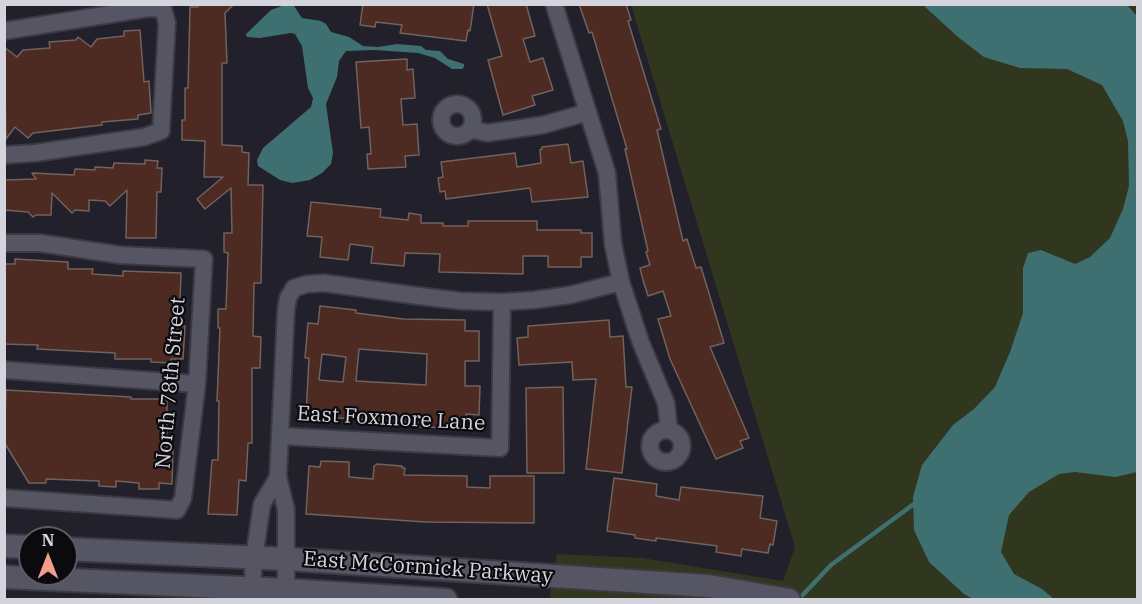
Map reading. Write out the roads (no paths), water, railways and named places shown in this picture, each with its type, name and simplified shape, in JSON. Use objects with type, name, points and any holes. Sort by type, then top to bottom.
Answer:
[{"type":"main road","name":"East McCormick Parkway","points":[[78,550],[287,559],[709,586],[789,600]]},
{"type":"main road","name":"East McCormick Parkway","points":[[4,577],[446,600]]},
{"type":"street","points":[[554,4],[607,173],[614,244],[621,282],[641,343],[666,403],[669,430]]},
{"type":"street","points":[[4,31],[149,8],[163,9],[167,23],[161,131],[144,137],[35,153],[4,155]]},
{"type":"street","points":[[470,129],[487,133],[543,125],[588,112]]},
{"type":"street","name":"North 78th Street","points":[[4,243],[40,243],[120,255],[204,259],[197,384],[183,498],[177,510],[4,498]]},
{"type":"street","points":[[286,590],[286,509],[278,477],[286,310],[288,298],[294,288],[307,284],[324,284],[419,297],[502,302],[570,295],[621,282]]},
{"type":"street","name":"East Foxmore Lane","points":[[280,436],[500,448],[502,302]]},
{"type":"street","points":[[4,370],[197,384]]},
{"type":"street","points":[[252,589],[262,504],[278,477]]},
{"type":"waterway","points":[[798,600],[831,565],[918,501]]}]
